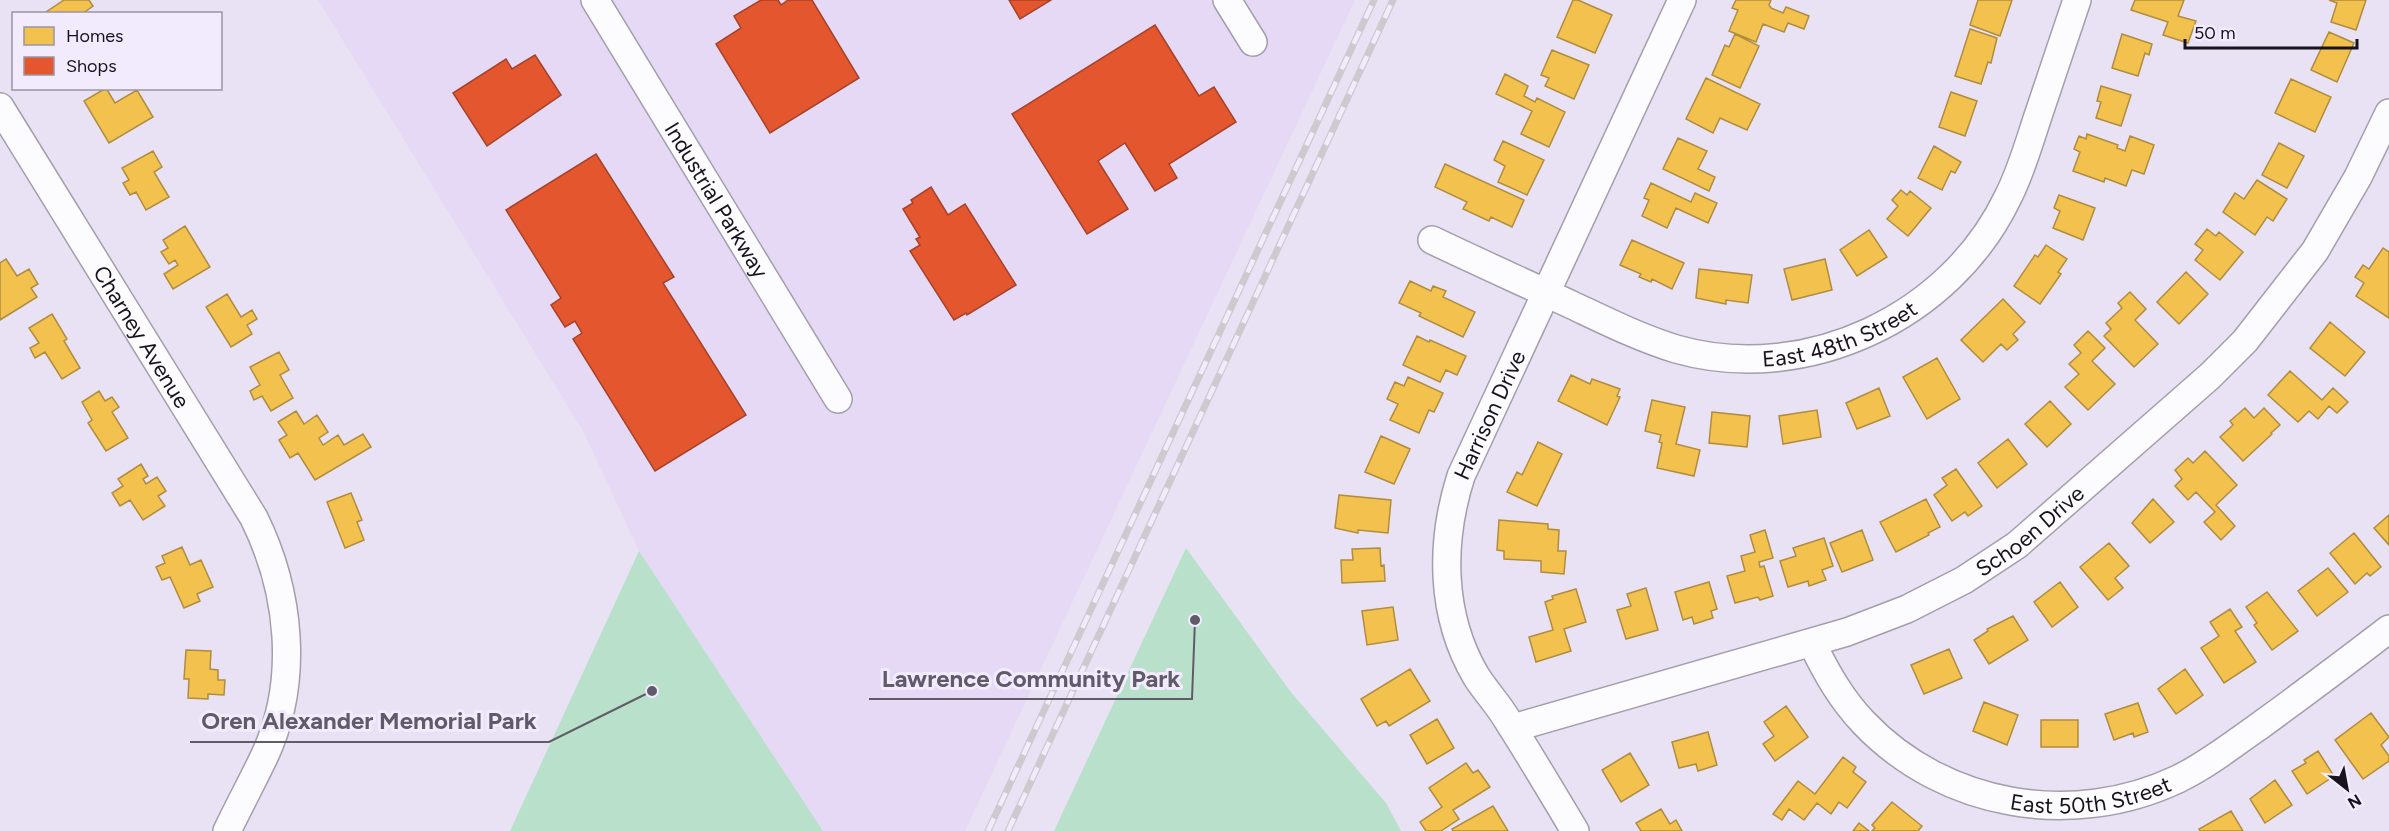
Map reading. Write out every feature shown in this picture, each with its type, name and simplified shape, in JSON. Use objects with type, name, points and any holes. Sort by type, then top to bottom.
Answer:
[{"type":"street","name":"Industrial Parkway","points":[[595,0],[838,399]]},
{"type":"street","points":[[1227,0],[1253,42]]},
{"type":"street","name":"Harrison Drive","points":[[1575,831],[1513,729],[1486,692],[1457,634],[1449,602],[1446,559],[1449,521],[1461,476],[1683,0]]},
{"type":"street","name":"East 48th Street","points":[[1431,240],[1637,335],[1677,349],[1720,356],[1764,358],[1837,346],[1885,325],[1913,309],[1954,275],[1982,243],[2009,197],[2023,163],[2077,0]]},
{"type":"street","name":"Charney Avenue","points":[[0,107],[249,509],[263,536],[276,571],[282,597],[287,640],[287,662],[281,705],[264,757],[227,831]]},
{"type":"street","name":"Schoen Drive","points":[[1513,729],[1847,632],[1907,609],[1964,580],[2017,545],[2210,376],[2245,341],[2314,251],[2358,177],[2389,112]]},
{"type":"street","name":"East 50th Street","points":[[1812,643],[1842,697],[1863,722],[1903,757],[1921,768],[1979,794],[2020,804],[2051,806],[2126,798],[2178,779],[2217,756],[2389,629]]},
{"type":"shaded area","points":[[318,0],[1355,0],[965,831],[823,831],[639,551],[583,431]]},
{"type":"green space","points":[[1186,548],[1290,691],[1386,803],[1401,831],[1054,831]]},
{"type":"green space","points":[[639,551],[823,831],[510,831]]},
{"type":"building: Homes","points":[[64,0],[89,0],[93,6],[85,12],[46,12]]},
{"type":"building: Homes","points":[[1573,0],[1612,15],[1595,53],[1557,37]]},
{"type":"building: Homes","points":[[1736,0],[1771,0],[1769,5],[1771,8],[1783,13],[1786,7],[1809,16],[1804,29],[1788,23],[1784,32],[1763,24],[1756,42],[1729,31],[1738,10],[1732,8]]},
{"type":"building: Homes","points":[[1978,0],[2012,0],[2000,36],[1970,25]]},
{"type":"building: Homes","points":[[2135,0],[2184,0],[2178,16],[2196,21],[2188,43],[2163,35],[2168,22],[2131,10]]},
{"type":"building: Homes","points":[[2329,0],[2366,0],[2356,30],[2331,22],[2337,3]]},
{"type":"building: Homes","points":[[1970,29],[1997,38],[1991,63],[1988,62],[1981,84],[1955,76]]},
{"type":"building: Homes","points":[[2329,32],[2354,43],[2337,82],[2311,70]]},
{"type":"building: Homes","points":[[1735,34],[1759,46],[1740,88],[1712,75],[1725,45],[1729,47]]},
{"type":"building: Homes","points":[[2122,34],[2152,44],[2149,55],[2145,53],[2138,76],[2112,68]]},
{"type":"building: Homes","points":[[1552,50],[1589,65],[1574,99],[1545,86],[1549,78],[1541,75]]},
{"type":"building: Homes","points":[[1505,74],[1528,86],[1524,96],[1535,102],[1537,98],[1565,112],[1549,147],[1521,134],[1532,111],[1496,94]]},
{"type":"building: Homes","points":[[1706,78],[1760,104],[1747,130],[1720,118],[1713,133],[1686,119]]},
{"type":"building: Homes","points":[[2291,79],[2331,97],[2315,132],[2275,113]]},
{"type":"building: Homes","points":[[2101,86],[2131,95],[2121,126],[2096,118],[2101,102],[2097,101]]},
{"type":"building: Homes","points":[[103,90],[107,90],[115,103],[137,90],[153,117],[109,143],[84,101]]},
{"type":"building: Homes","points":[[1951,92],[1977,101],[1965,136],[1939,127]]},
{"type":"building: Homes","points":[[2087,134],[2118,145],[2117,148],[2125,151],[2130,136],[2154,145],[2144,174],[2132,170],[2126,186],[2105,178],[2104,182],[2073,171],[2080,152],[2074,149],[2079,136],[2086,139]]},
{"type":"building: Homes","points":[[1678,138],[1707,151],[1698,169],[1715,177],[1709,191],[1663,169]]},
{"type":"building: Homes","points":[[1503,141],[1544,160],[1527,195],[1498,182],[1505,166],[1494,160]]},
{"type":"building: Homes","points":[[2279,143],[2304,156],[2287,188],[2262,175]]},
{"type":"building: Homes","points":[[1934,146],[1961,162],[1955,173],[1951,171],[1942,190],[1918,178]]},
{"type":"building: Homes","points":[[153,151],[162,167],[154,172],[169,197],[146,210],[136,192],[130,195],[123,183],[129,180],[122,168]]},
{"type":"building: Homes","points":[[1445,164],[1524,200],[1512,227],[1491,217],[1489,221],[1463,209],[1467,202],[1435,187]]},
{"type":"building: Homes","points":[[2257,180],[2287,199],[2273,221],[2267,217],[2255,235],[2223,212],[2235,193],[2244,199]]},
{"type":"building: Homes","points":[[1651,183],[1691,202],[1695,193],[1717,203],[1708,223],[1676,208],[1667,228],[1642,216],[1649,200],[1644,198]]},
{"type":"building: Homes","points":[[1901,190],[1907,195],[1910,191],[1931,208],[1908,236],[1887,219],[1898,206],[1892,200]]},
{"type":"building: Homes","points":[[2059,195],[2095,208],[2083,240],[2053,228],[2060,211],[2054,208]]},
{"type":"building: Homes","points":[[185,226],[210,267],[173,289],[164,274],[178,265],[175,260],[169,264],[161,252],[168,248],[163,240]]},
{"type":"building: Homes","points":[[2207,229],[2216,236],[2219,232],[2243,252],[2220,280],[2195,260],[2203,250],[2195,244]]},
{"type":"building: Homes","points":[[1869,230],[1887,257],[1857,276],[1840,250]]},
{"type":"building: Homes","points":[[1632,240],[1684,263],[1672,289],[1652,279],[1651,282],[1639,277],[1641,274],[1620,265]]},
{"type":"building: Homes","points":[[2046,245],[2067,259],[2058,272],[2061,274],[2040,304],[2014,286],[2035,255],[2038,257]]},
{"type":"building: Homes","points":[[2383,248],[2389,252],[2389,318],[2356,296],[2364,283],[2355,277],[2363,265],[2369,269]]},
{"type":"building: Homes","points":[[6,259],[17,276],[29,269],[38,284],[31,288],[37,297],[0,320],[0,263]]},
{"type":"building: Homes","points":[[1825,259],[1832,290],[1792,300],[1784,269]]},
{"type":"building: Homes","points":[[1699,269],[1752,275],[1748,303],[1726,300],[1726,304],[1696,298]]},
{"type":"building: Homes","points":[[2186,272],[2208,294],[2179,324],[2157,302]]},
{"type":"building: Homes","points":[[1410,281],[1431,291],[1433,286],[1446,291],[1443,297],[1475,312],[1463,337],[1419,316],[1421,313],[1399,303]]},
{"type":"building: Homes","points":[[2130,292],[2146,309],[2135,320],[2158,344],[2134,367],[2104,336],[2111,329],[2106,323],[2122,308],[2118,303]]},
{"type":"building: Homes","points":[[227,294],[241,317],[252,310],[257,319],[247,325],[252,334],[231,347],[206,307]]},
{"type":"building: Homes","points":[[2003,299],[2025,322],[2013,334],[2018,340],[2007,350],[2001,344],[1983,362],[1961,340]]},
{"type":"building: Homes","points":[[52,314],[67,339],[64,341],[80,368],[62,379],[45,352],[35,358],[30,348],[39,343],[29,328]]},
{"type":"building: Homes","points":[[2330,322],[2365,352],[2345,376],[2310,348]]},
{"type":"building: Homes","points":[[2088,331],[2105,348],[2092,361],[2115,384],[2088,410],[2065,387],[2079,374],[2069,364],[2081,353],[2074,345]]},
{"type":"building: Homes","points":[[1417,336],[1466,356],[1457,375],[1446,370],[1440,382],[1403,365]]},
{"type":"building: Homes","points":[[279,352],[289,370],[280,375],[293,398],[271,411],[262,396],[254,400],[250,391],[260,385],[250,367]]},
{"type":"building: Homes","points":[[1937,358],[1960,399],[1927,419],[1903,377]]},
{"type":"building: Homes","points":[[2290,371],[2322,400],[2333,388],[2348,402],[2337,413],[2329,406],[2318,419],[2309,411],[2298,422],[2268,395]]},
{"type":"building: Homes","points":[[1571,375],[1590,384],[1592,379],[1620,389],[1617,396],[1620,397],[1607,425],[1558,401]]},
{"type":"building: Homes","points":[[1408,377],[1443,393],[1434,412],[1429,410],[1419,433],[1390,420],[1398,404],[1387,399],[1395,382],[1404,386]]},
{"type":"building: Homes","points":[[1879,388],[1890,416],[1857,429],[1846,403]]},
{"type":"building: Homes","points":[[99,391],[105,401],[112,397],[119,407],[112,412],[128,438],[106,451],[88,423],[92,420],[82,402]]},
{"type":"building: Homes","points":[[1652,400],[1685,407],[1676,444],[1700,450],[1694,476],[1657,468],[1662,443],[1659,442],[1661,435],[1645,431]]},
{"type":"building: Homes","points":[[2050,401],[2071,424],[2047,447],[2025,424]]},
{"type":"building: Homes","points":[[2245,408],[2254,418],[2264,408],[2280,425],[2243,461],[2220,437],[2233,425],[2230,421]]},
{"type":"building: Homes","points":[[1817,410],[1821,437],[1783,444],[1779,416]]},
{"type":"building: Homes","points":[[296,411],[304,424],[317,415],[328,432],[319,438],[323,445],[338,435],[344,445],[363,434],[371,447],[315,480],[298,453],[290,458],[279,440],[287,435],[278,422]]},
{"type":"building: Homes","points":[[1712,412],[1750,416],[1747,447],[1709,443]]},
{"type":"building: Homes","points":[[1381,436],[1410,449],[1394,484],[1365,472]]},
{"type":"building: Homes","points":[[2008,439],[2027,464],[1997,488],[1978,463]]},
{"type":"building: Homes","points":[[1538,442],[1562,454],[1537,506],[1507,492],[1517,472],[1522,475]]},
{"type":"building: Homes","points":[[2205,451],[2237,485],[2216,505],[2235,526],[2221,540],[2204,522],[2215,512],[2196,492],[2188,500],[2175,486],[2182,479],[2175,470],[2188,458],[2193,463]]},
{"type":"building: Homes","points":[[141,464],[148,476],[143,479],[146,484],[157,477],[166,491],[158,496],[165,506],[143,520],[130,500],[120,506],[112,493],[123,486],[118,479]]},
{"type":"building: Homes","points":[[1956,469],[1982,506],[1968,516],[1965,512],[1952,521],[1934,495],[1947,485],[1942,478]]},
{"type":"building: Homes","points":[[351,493],[362,520],[357,522],[364,540],[345,548],[327,502]]},
{"type":"building: Homes","points":[[1339,495],[1391,500],[1388,533],[1358,530],[1358,533],[1335,528]]},
{"type":"building: Homes","points":[[1926,499],[1940,527],[1896,552],[1880,522]]},
{"type":"building: Homes","points":[[2153,499],[2174,522],[2150,543],[2132,523]]},
{"type":"building: Homes","points":[[2389,515],[2389,545],[2374,528]]},
{"type":"building: Homes","points":[[1499,520],[1548,524],[1548,529],[1559,530],[1558,551],[1566,551],[1564,574],[1541,572],[1541,561],[1504,559],[1504,551],[1497,550]]},
{"type":"building: Homes","points":[[1765,530],[1773,558],[1759,562],[1760,567],[1764,566],[1773,596],[1735,603],[1727,576],[1745,571],[1741,556],[1755,552],[1750,535]]},
{"type":"building: Homes","points":[[1862,530],[1873,560],[1842,572],[1830,543]]},
{"type":"building: Homes","points":[[2354,533],[2381,567],[2370,576],[2367,573],[2355,584],[2330,553]]},
{"type":"building: Homes","points":[[1824,538],[1833,566],[1822,570],[1826,580],[1809,586],[1808,581],[1788,587],[1780,561],[1796,556],[1793,548]]},
{"type":"building: Homes","points":[[2109,543],[2129,566],[2115,578],[2123,588],[2108,600],[2080,567]]},
{"type":"building: Homes","points":[[182,547],[190,565],[201,560],[213,587],[197,594],[200,601],[184,608],[170,577],[162,580],[156,567],[165,563],[162,556]]},
{"type":"building: Homes","points":[[1380,548],[1385,581],[1342,583],[1341,560],[1353,560],[1352,549]]},
{"type":"building: Homes","points":[[2328,568],[2348,592],[2317,616],[2298,591]]},
{"type":"building: Homes","points":[[1709,582],[1717,609],[1711,611],[1713,618],[1694,624],[1692,617],[1683,620],[1675,592]]},
{"type":"building: Homes","points":[[2060,582],[2078,607],[2052,627],[2034,602]]},
{"type":"building: Homes","points":[[1646,588],[1658,630],[1626,639],[1617,610],[1631,606],[1627,594]]},
{"type":"building: Homes","points":[[1576,589],[1586,622],[1564,629],[1571,651],[1536,662],[1529,637],[1553,630],[1545,602],[1553,599],[1552,596]]},
{"type":"building: Homes","points":[[2267,592],[2298,631],[2272,650],[2254,625],[2257,623],[2246,607]]},
{"type":"building: Homes","points":[[1393,607],[1398,640],[1367,645],[1362,611]]},
{"type":"building: Homes","points":[[2230,609],[2242,627],[2235,631],[2256,662],[2224,683],[2201,648],[2219,636],[2210,622]]},
{"type":"building: Homes","points":[[2013,616],[2028,640],[1989,664],[1974,640],[1988,631],[1987,629]]},
{"type":"building: Homes","points":[[1949,649],[1962,678],[1924,694],[1911,665]]},
{"type":"building: Homes","points":[[186,650],[211,651],[210,669],[218,670],[218,680],[225,680],[224,695],[208,694],[208,699],[188,698],[189,679],[184,679]]},
{"type":"building: Homes","points":[[1410,669],[1430,701],[1389,726],[1386,721],[1377,726],[1361,699]]},
{"type":"building: Homes","points":[[2185,669],[2203,695],[2176,714],[2158,689]]},
{"type":"building: Homes","points":[[1984,702],[2018,715],[2007,745],[1973,731]]},
{"type":"building: Homes","points":[[2138,703],[2148,732],[2134,737],[2133,733],[2114,740],[2105,714]]},
{"type":"building: Homes","points":[[1786,706],[1808,737],[1775,761],[1763,744],[1774,736],[1764,722]]},
{"type":"building: Homes","points":[[2371,713],[2389,737],[2381,745],[2389,756],[2389,761],[2363,779],[2335,740]]},
{"type":"building: Homes","points":[[1437,719],[1454,748],[1427,764],[1410,735]]},
{"type":"building: Homes","points":[[2041,720],[2078,720],[2078,747],[2041,747]]},
{"type":"building: Homes","points":[[1708,732],[1717,765],[1698,771],[1696,764],[1679,768],[1672,742]]},
{"type":"building: Homes","points":[[2318,751],[2334,776],[2307,794],[2292,771],[2306,763],[2304,760]]},
{"type":"building: Homes","points":[[1630,753],[1649,785],[1621,802],[1602,770]]},
{"type":"building: Homes","points":[[1843,757],[1856,767],[1853,772],[1866,782],[1847,808],[1839,802],[1831,814],[1817,803],[1804,820],[1789,809],[1782,820],[1773,814],[1798,781],[1815,794]]},
{"type":"building: Homes","points":[[1466,763],[1473,773],[1478,770],[1490,787],[1453,810],[1459,819],[1441,831],[1426,831],[1420,822],[1442,807],[1429,788]]},
{"type":"building: Homes","points":[[2275,780],[2292,805],[2265,823],[2250,799]]},
{"type":"building: Homes","points":[[1892,802],[1922,826],[1918,831],[1872,831],[1875,828],[1872,825]]},
{"type":"building: Homes","points":[[1493,806],[1508,831],[1453,831],[1452,829]]},
{"type":"building: Homes","points":[[1661,809],[1670,824],[1676,820],[1682,831],[1641,831],[1636,823]]},
{"type":"building: Homes","points":[[2231,811],[2243,831],[2200,831],[2199,829]]},
{"type":"building: Homes","points":[[1859,823],[1869,831],[1853,831]]},
{"type":"building: Shops","points":[[761,0],[778,0],[781,5],[788,0],[812,0],[859,78],[770,133],[716,44],[741,28],[734,16]]},
{"type":"building: Shops","points":[[1009,0],[1051,0],[1020,19]]},
{"type":"building: Shops","points":[[1155,25],[1199,96],[1214,87],[1236,122],[1169,164],[1177,178],[1155,191],[1125,143],[1098,161],[1128,209],[1087,234],[1012,114]]},
{"type":"building: Shops","points":[[535,55],[561,95],[487,146],[453,93],[506,59],[512,69]]},
{"type":"building: Shops","points":[[596,154],[674,277],[663,283],[746,415],[655,471],[573,339],[582,333],[575,321],[565,327],[551,305],[561,298],[506,210]]},
{"type":"building: Shops","points":[[931,187],[948,215],[965,204],[1016,285],[967,315],[966,313],[954,320],[910,251],[920,245],[916,239],[920,237],[903,209],[913,203],[911,200]]},
{"type":"railway","points":[[988,831],[1374,0]]},
{"type":"railway","points":[[1008,831],[1393,0]]},
{"type":"place","name":"Lawrence Community Park","points":[[1195,620]]},
{"type":"place","name":"Oren Alexander Memorial Park","points":[[652,691]]}]
